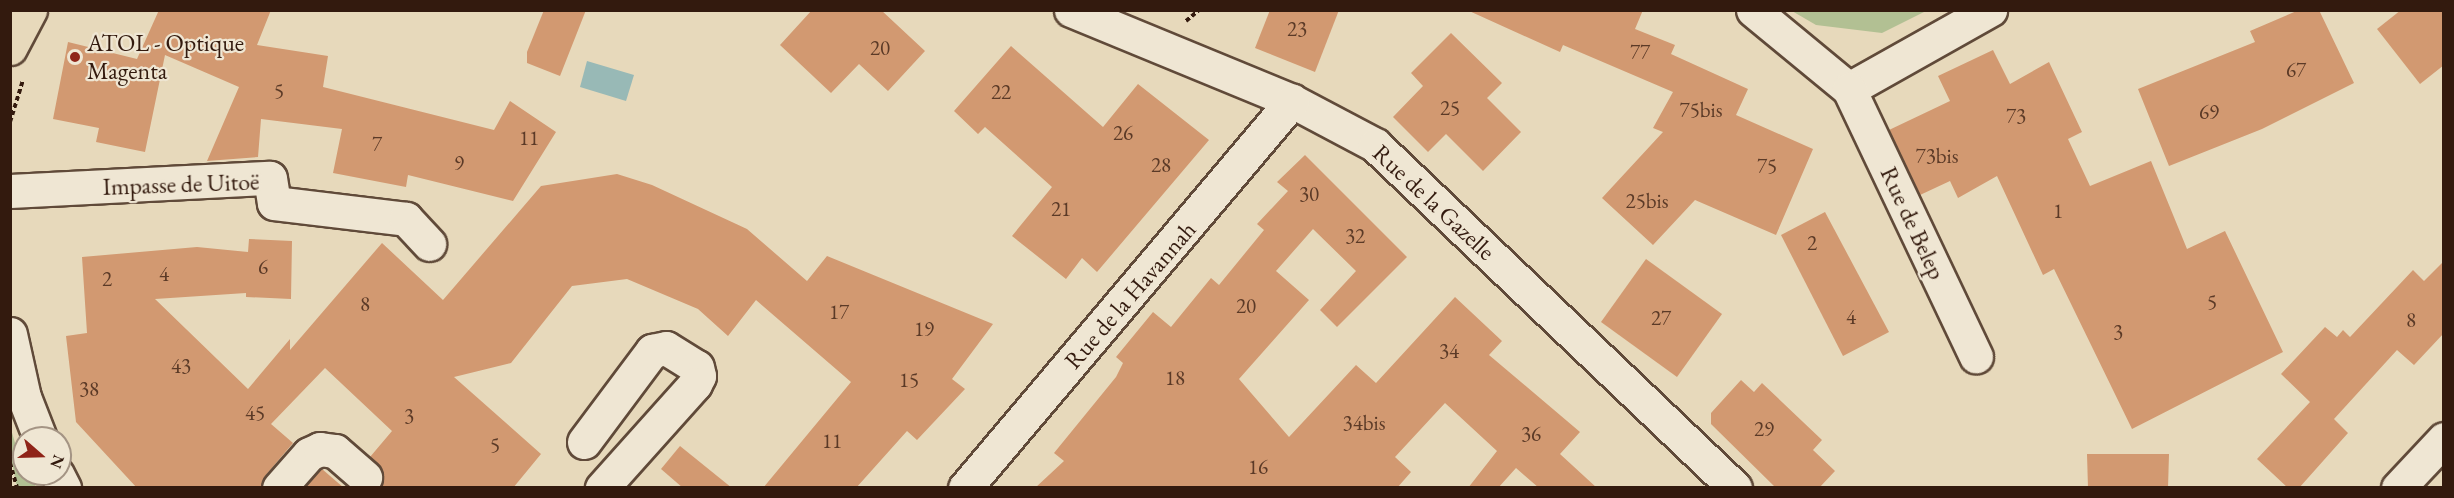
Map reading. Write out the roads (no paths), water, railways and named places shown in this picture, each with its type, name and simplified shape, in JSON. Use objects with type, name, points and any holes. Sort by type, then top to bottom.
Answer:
[{"type":"main road","points":[[10,48],[30,10]]},
{"type":"street","name":"Rue de la Gazelle","points":[[1071,10],[1292,101],[1375,145],[1735,488]]},
{"type":"street","points":[[1753,10],[1849,89],[1990,10]]},
{"type":"street","name":"Rue de Belep","points":[[1849,89],[1976,356]]},
{"type":"street","name":"Rue de la Havannah","points":[[965,488],[1292,101]]},
{"type":"street","name":"Impasse de Uitoë","points":[[10,191],[270,178],[274,203],[406,219],[429,244]]},
{"type":"street","points":[[10,334],[24,397],[35,426]]},
{"type":"street","points":[[584,442],[652,351],[666,348],[697,367],[699,376],[695,384],[602,488]]},
{"type":"street","points":[[2398,488],[2444,440]]},
{"type":"street","points":[[279,488],[309,454],[320,449],[335,451],[365,477]]},
{"type":"water","points":[[587,61],[634,75],[626,101],[580,87]]},
{"type":"place","name":"ATOL - Optique Magenta","points":[[75,57]]}]
